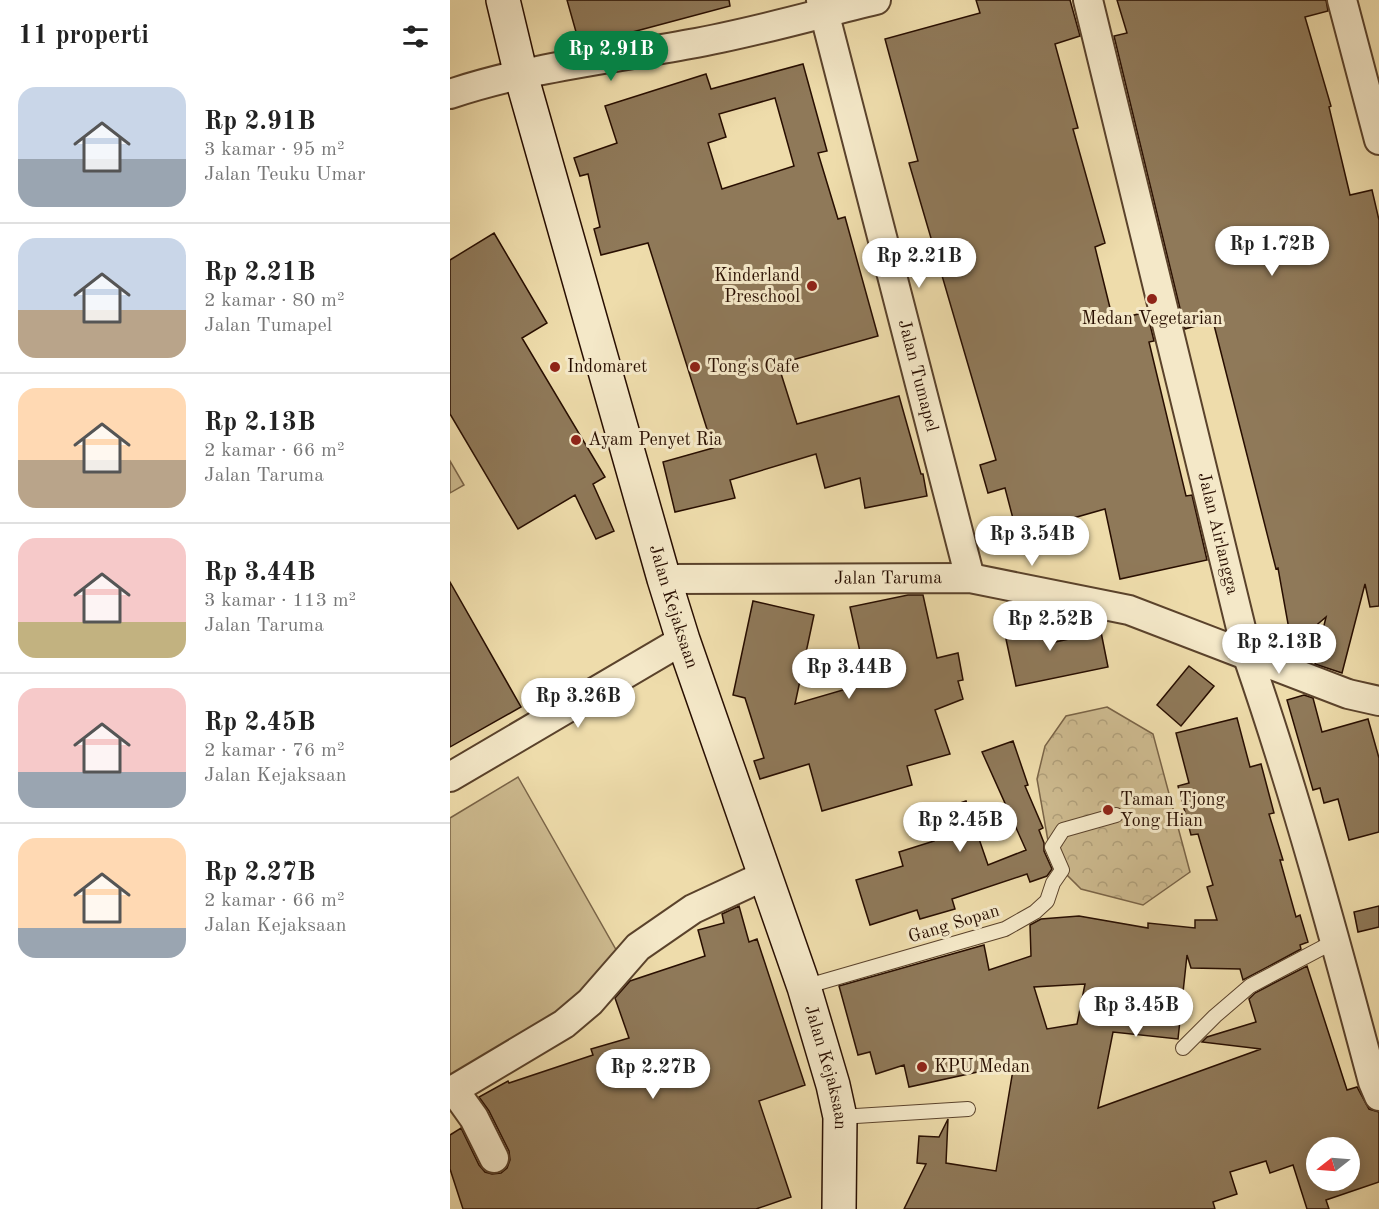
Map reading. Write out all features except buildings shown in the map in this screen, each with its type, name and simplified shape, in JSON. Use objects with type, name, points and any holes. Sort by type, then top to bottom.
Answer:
[{"type":"main road","name":"Jalan Kejaksaan","points":[[503,0],[520,75],[664,579],[683,640],[804,987],[833,1085],[840,1117],[838,1209]]},
{"type":"street","points":[[450,94],[483,83],[520,75],[693,44],[822,6],[876,0]]},
{"type":"street","name":"Jalan Airlangga","points":[[1088,0],[1248,657],[1266,708],[1335,941],[1373,1082],[1379,1096]]},
{"type":"street","points":[[1342,0],[1379,140]]},
{"type":"street","name":"Jalan Tumapel","points":[[822,6],[970,578]]},
{"type":"street","name":"Jalan Taruma","points":[[664,579],[970,578],[1129,610],[1348,694],[1379,701]]},
{"type":"street","points":[[450,777],[683,640]]},
{"type":"street","points":[[494,1158],[474,1118],[452,1091],[564,1024],[590,1002],[638,947],[693,909],[764,876]]},
{"type":"lane","name":"Gang Sopan","points":[[804,987],[1005,929],[1035,912],[1047,901],[1053,883],[1062,870],[1052,847],[1063,830],[1116,815]]},
{"type":"lane","points":[[1183,1048],[1250,986],[1335,941]]},
{"type":"lane","points":[[840,1117],[968,1109]]},
{"type":"green space","points":[[450,461],[464,485],[450,493]]},
{"type":"green space","name":"Taman Tjong Yong Hian","points":[[1107,707],[1153,734],[1190,872],[1143,905],[1081,889],[1062,870],[1048,841],[1037,779],[1045,746],[1066,716]]},
{"type":"green space","points":[[518,777],[619,955],[590,995],[450,1078],[450,818]]},
{"type":"place","name":"Kinderland Preschool","points":[[812,286]]},
{"type":"place","name":"Medan Vegetarian","points":[[1152,299]]},
{"type":"place","name":"Indomaret","points":[[555,367]]},
{"type":"place","name":"Tong's Cafe","points":[[695,367]]},
{"type":"place","name":"Ayam Penyet Ria","points":[[576,440]]},
{"type":"place","name":"Taman Tjong Yong Hian","points":[[1108,810]]},
{"type":"place","name":"KPU Medan","points":[[922,1067]]}]
